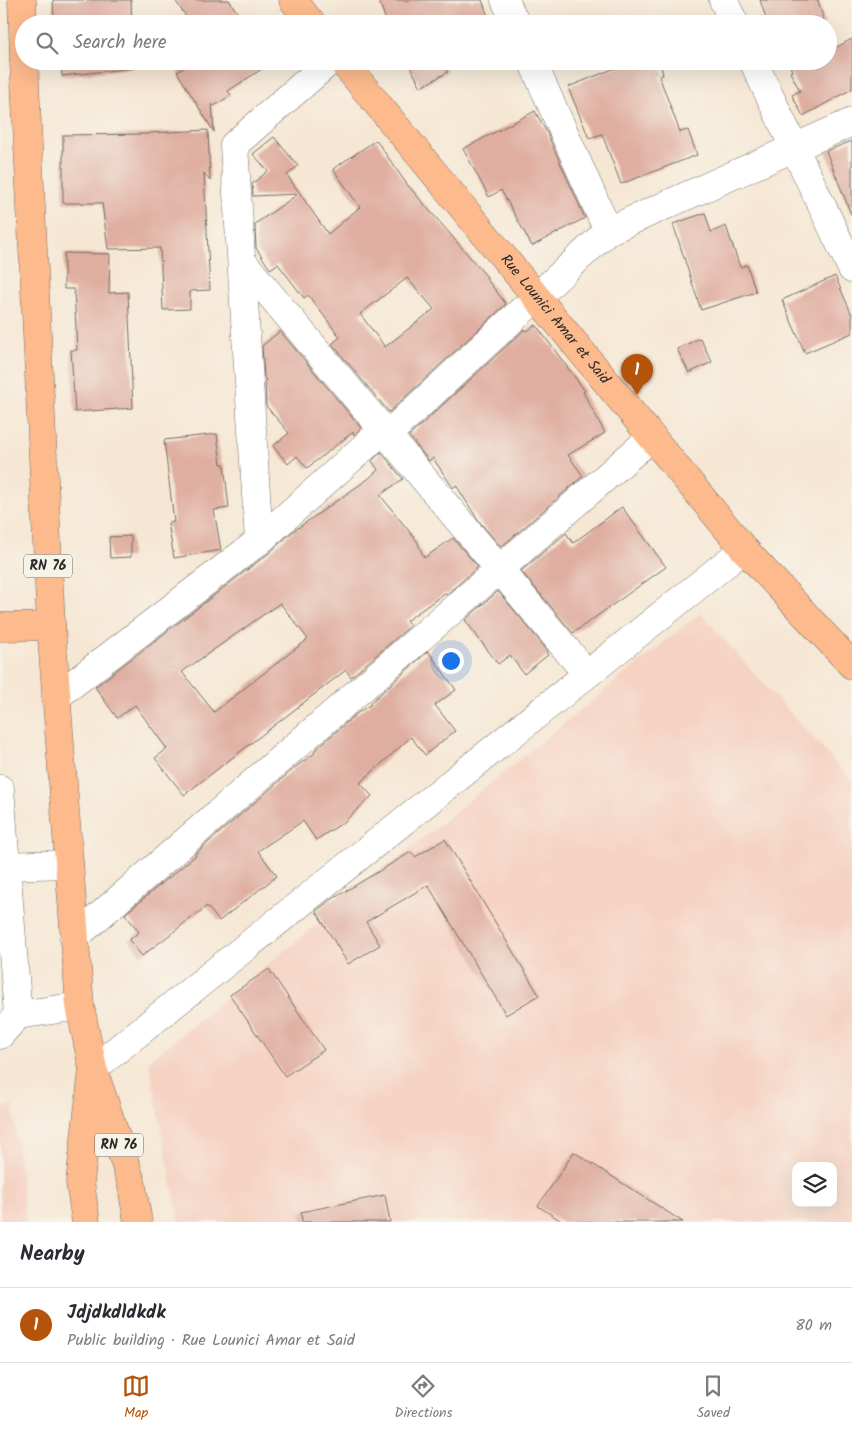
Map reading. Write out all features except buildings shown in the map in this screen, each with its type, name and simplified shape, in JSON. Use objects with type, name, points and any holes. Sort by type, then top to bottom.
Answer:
[{"type":"main road","points":[[293,0],[305,15]]},
{"type":"main road","name":"RN 76","points":[[24,70],[51,626],[80,1006],[93,1069],[131,1181],[138,1222]]},
{"type":"main road","name":"Rue Lounici Amar et Said","points":[[349,70],[744,549],[852,665]]},
{"type":"main road","points":[[0,627],[51,626]]},
{"type":"main road","name":"RN 76","points":[[86,1222],[80,1182],[93,1069]]},
{"type":"street","points":[[505,0],[512,15]]},
{"type":"street","points":[[723,0],[730,15]]},
{"type":"street","points":[[259,541],[234,145],[320,70]]},
{"type":"street","points":[[536,70],[608,231]]},
{"type":"street","points":[[757,70],[852,270]]},
{"type":"street","points":[[56,697],[259,541],[385,433],[608,231],[852,122]]},
{"type":"street","points":[[242,261],[586,674]]},
{"type":"street","points":[[74,938],[652,437]]},
{"type":"street","points":[[93,1069],[744,549]]},
{"type":"street","points":[[0,789],[3,866],[18,1015]]},
{"type":"street","points":[[3,866],[69,864]]},
{"type":"street","points":[[0,1035],[18,1015],[80,1006]]},
{"type":"shaded area","points":[[700,613],[852,781],[852,1222],[179,1222],[149,1061]]},
{"type":"shaded area","points":[[13,1106],[26,1222],[0,1222],[0,1108]]},
{"type":"place","name":"Jdjdkdldkdk","points":[[637,395]]}]
